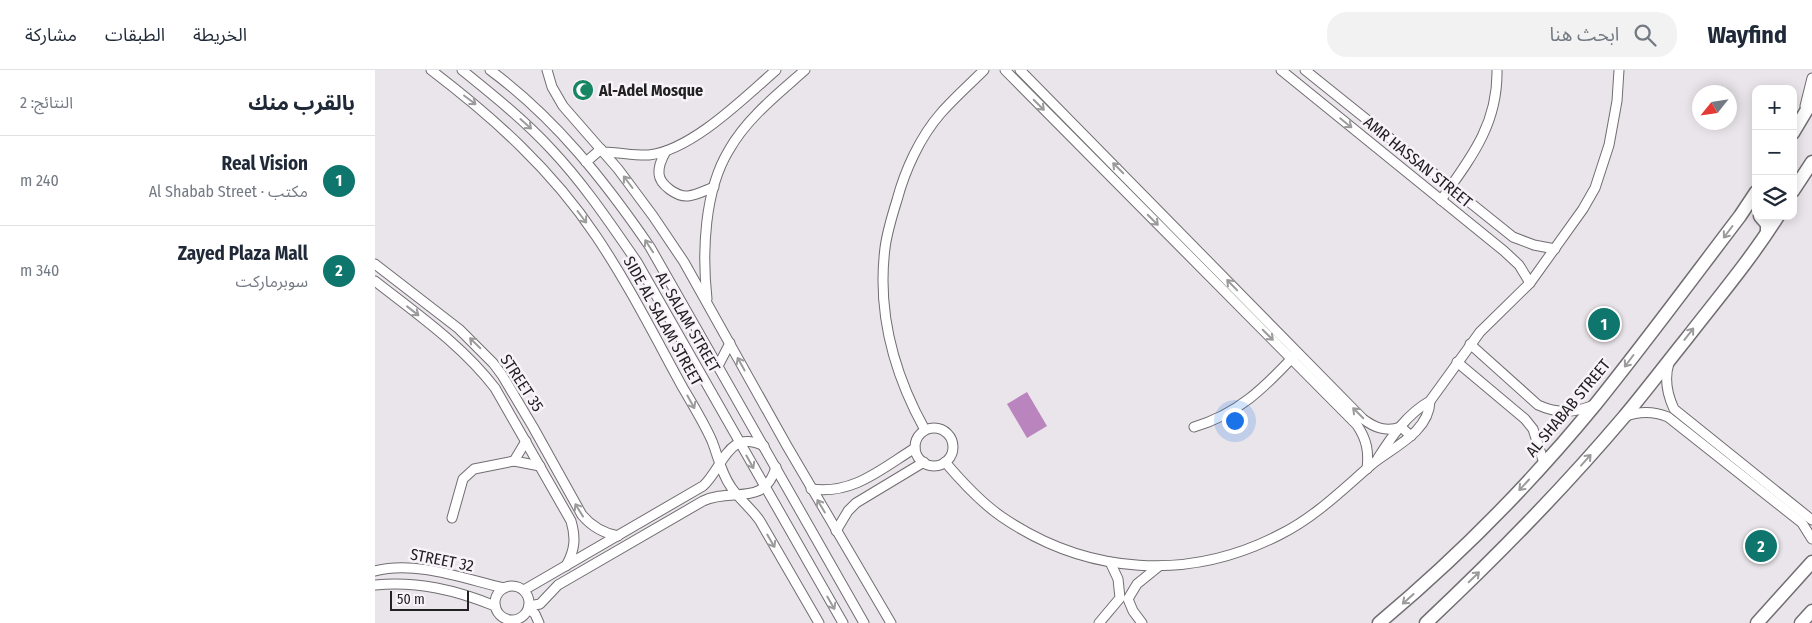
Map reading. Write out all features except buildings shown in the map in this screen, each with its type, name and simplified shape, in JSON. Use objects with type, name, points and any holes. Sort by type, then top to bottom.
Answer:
[{"type":"street","name":"SIDE AL SALAM STREET","points":[[431,70],[478,106],[513,137],[565,194],[596,235],[704,425],[730,486],[760,521],[819,623]]},
{"type":"street","name":"AL SALAM STREET","points":[[490,70],[542,114],[586,162],[649,246],[765,446],[864,623]]},
{"type":"street","points":[[547,70],[552,88],[563,106],[602,150],[653,216],[684,262],[811,489],[891,623]]},
{"type":"street","points":[[586,162],[602,150],[633,155],[649,155],[679,147],[744,98],[776,70]]},
{"type":"street","points":[[708,304],[705,274],[706,235],[714,187],[722,162],[737,138],[772,99],[805,70]]},
{"type":"street","points":[[925,430],[912,408],[902,384],[889,339],[883,297],[885,247],[901,184],[921,144],[941,113],[984,70]]},
{"type":"street","points":[[1005,70],[1203,270],[1294,356],[1371,425],[1391,430],[1401,427]]},
{"type":"street","points":[[1020,70],[1211,262],[1357,425],[1364,435],[1367,445],[1367,469]]},
{"type":"street","name":"AMR HASSAN STREET","points":[[1281,70],[1512,258],[1530,283]]},
{"type":"street","name":"AMR HASSAN STREET","points":[[1305,70],[1513,237],[1534,245],[1555,249]]},
{"type":"street","points":[[1441,200],[1481,141],[1488,125],[1497,91],[1497,70]]},
{"type":"street","points":[[945,462],[980,500],[1001,517],[1037,538],[1061,549],[1110,562],[1158,567],[1220,557],[1263,544],[1283,534],[1332,499],[1377,460],[1401,427],[1415,412],[1430,401],[1470,344],[1530,283],[1555,249],[1595,188],[1609,145],[1617,101],[1619,70]]},
{"type":"street","name":"AL SALAM STREET","points":[[465,71],[526,124],[551,149],[596,203],[637,262],[764,488],[843,623]]},
{"type":"street","points":[[1797,125],[1812,78]]},
{"type":"street","points":[[1323,104],[1331,92]]},
{"type":"street","points":[[1797,126],[1812,101]]},
{"type":"street","points":[[1081,147],[1089,138]]},
{"type":"street","points":[[666,151],[661,160],[659,174],[665,185],[675,193],[687,196],[714,187]]},
{"type":"street","points":[[1797,185],[1812,162]]},
{"type":"street","name":"AL SHABAB STREET","points":[[1379,623],[1410,597],[1484,527],[1545,463],[1594,405],[1752,198]]},
{"type":"street","points":[[1740,216],[1752,214]]},
{"type":"street","points":[[1764,220],[1767,224],[1767,232]]},
{"type":"street","points":[[1426,623],[1508,544],[1624,418],[1774,220]]},
{"type":"street","points":[[1170,237],[1178,229]]},
{"type":"street","points":[[1203,270],[1211,262]]},
{"type":"street","name":"STREET 35","points":[[375,264],[459,329],[483,351],[502,375],[587,522],[601,532],[618,536]]},
{"type":"street","name":"STREET 35","points":[[375,281],[458,346],[495,388],[571,521],[575,544],[567,566]]},
{"type":"street","points":[[718,366],[730,343]]},
{"type":"street","points":[[1470,344],[1538,405],[1551,411],[1566,412],[1594,405]]},
{"type":"street","points":[[1195,428],[1214,422],[1240,407],[1294,356]]},
{"type":"street","points":[[1670,359],[1666,374],[1667,390],[1674,409],[1812,520]]},
{"type":"street","points":[[1457,362],[1525,419],[1533,429],[1545,463]]},
{"type":"street","points":[[1377,460],[1387,455],[1411,436],[1424,420],[1430,407],[1430,401]]},
{"type":"street","points":[[1624,418],[1632,414],[1651,412],[1668,417],[1802,523],[1812,538]]},
{"type":"street","points":[[1401,427],[1411,436]]},
{"type":"street","points":[[938,428],[950,436],[952,450],[950,457],[945,462],[931,465],[924,462],[918,456],[915,448],[916,441],[925,430],[938,428]]},
{"type":"street","points":[[514,462],[526,441]]},
{"type":"street","points":[[524,590],[703,486],[710,480],[727,452],[739,443],[752,442],[765,446]]},
{"type":"street","points":[[811,489],[836,490],[858,483],[915,448]]},
{"type":"street","points":[[452,518],[460,486],[468,473],[481,467],[514,462],[540,466]]},
{"type":"street","points":[[836,531],[848,511],[866,496],[924,462]]},
{"type":"street","points":[[529,608],[540,604],[558,585],[703,501],[719,495],[752,494],[764,488],[770,482],[776,467]]},
{"type":"street","points":[[858,483],[866,496]]},
{"type":"street","points":[[1110,562],[1124,599],[1142,623]]},
{"type":"street","points":[[1757,623],[1812,562]]},
{"type":"street","points":[[1099,623],[1137,584],[1158,567]]},
{"type":"street","name":"STREET 32","points":[[375,571],[412,568],[504,588]]},
{"type":"street","name":"STREET 32","points":[[375,585],[409,584],[429,586],[470,596],[495,606]]},
{"type":"street","points":[[514,586],[524,590],[529,599],[529,608],[523,617],[515,622],[504,619],[500,616],[495,606],[497,596],[504,588],[514,586]]},
{"type":"street","points":[[529,608],[535,614],[539,623]]},
{"type":"street","points":[[1801,623],[1812,611]]},
{"type":"shaded area","points":[[1027,392],[1047,426],[1027,438],[1007,404]]},
{"type":"place","name":"Al-Adel Mosque","points":[[583,90]]},
{"type":"place","name":"Real Vision","points":[[1604,324]]},
{"type":"place","name":"Zayed Plaza Mall","points":[[1761,546]]}]
